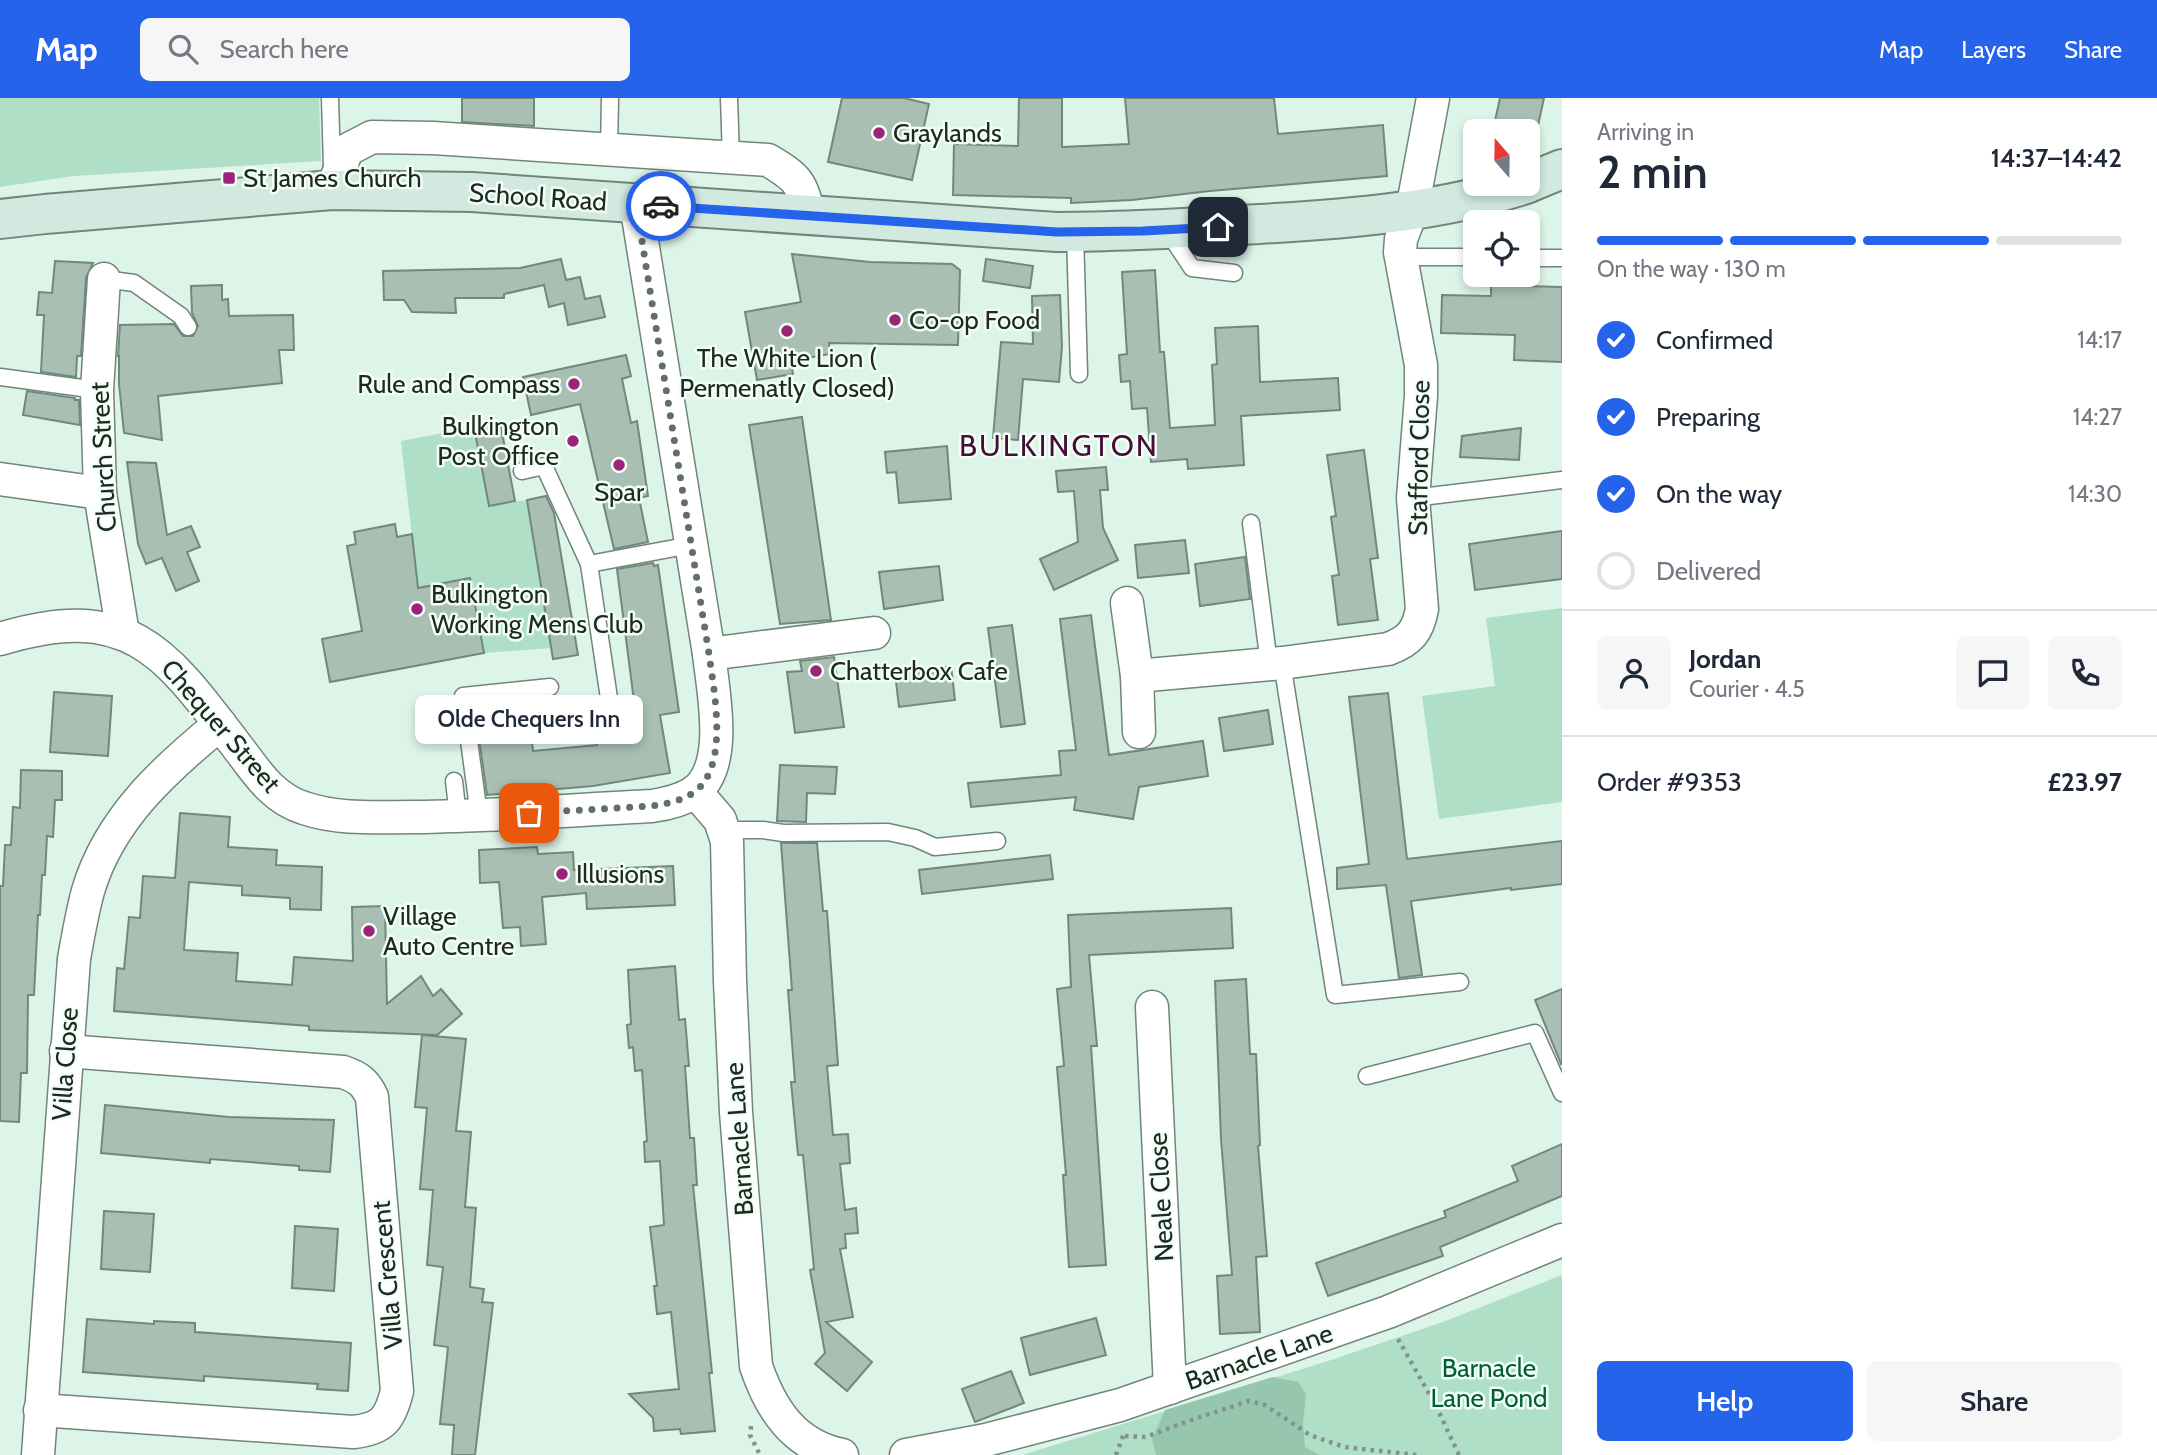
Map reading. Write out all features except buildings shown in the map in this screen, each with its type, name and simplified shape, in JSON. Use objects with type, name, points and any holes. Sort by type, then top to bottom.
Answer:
[{"type":"main road","name":"School Road","points":[[1540,178],[1562,169]]},
{"type":"main road","name":"School Road","points":[[0,219],[332,190],[472,192],[1075,232],[1166,230],[1321,220],[1412,210],[1482,196]]},
{"type":"street","name":"Stafford Close","points":[[1137,676],[1276,664],[1388,649],[1403,644],[1420,624],[1422,609],[1413,498],[1421,365],[1402,257],[1402,239],[1412,210],[1433,98]]},
{"type":"street","points":[[332,190],[347,150],[372,137],[433,138],[768,160],[792,174],[804,191],[809,216]]},
{"type":"street","points":[[636,204],[709,654],[718,728],[705,780],[695,791]]},
{"type":"street","name":"Church Street","points":[[104,279],[97,390],[100,493],[123,634]]},
{"type":"street","points":[[0,479],[100,493]]},
{"type":"street","points":[[1127,603],[1137,676],[1139,732]]},
{"type":"street","name":"Chequer Street","points":[[0,639],[64,625],[107,628],[144,643],[181,675],[266,785],[302,808],[328,814],[360,817],[469,816],[652,806],[683,798],[695,791]]},
{"type":"street","points":[[709,654],[874,634]]},
{"type":"street","name":"Villa Close","points":[[38,1455],[66,1051],[78,939],[88,889],[104,853],[143,794],[170,765],[220,724]]},
{"type":"street","name":"Barnacle Lane","points":[[695,791],[712,809],[727,841],[736,1112],[756,1366],[772,1405],[783,1422],[813,1445],[842,1455]]},
{"type":"street","name":"Neale Close","points":[[1152,1007],[1170,1388]]},
{"type":"street","name":"Villa Crescent","points":[[40,1410],[353,1432],[368,1430],[382,1423],[393,1409],[397,1391],[372,1097],[367,1085],[356,1076],[343,1072],[66,1051]]},
{"type":"street","name":"Barnacle Lane","points":[[906,1455],[986,1440],[1119,1405],[1388,1312],[1562,1240]]},
{"type":"lane","points":[[330,98],[332,190]]},
{"type":"lane","points":[[609,150],[610,98]]},
{"type":"lane","points":[[729,98],[731,158]]},
{"type":"lane","points":[[1166,230],[1192,268],[1234,273]]},
{"type":"lane","points":[[1075,232],[1079,374]]},
{"type":"lane","points":[[1402,257],[1463,257]]},
{"type":"lane","points":[[1540,258],[1562,258]]},
{"type":"lane","points":[[104,279],[134,283],[171,308],[188,327]]},
{"type":"lane","points":[[0,377],[97,390]]},
{"type":"lane","points":[[522,471],[544,466],[589,564],[613,725]]},
{"type":"lane","points":[[1413,498],[1562,480]]},
{"type":"lane","points":[[1251,523],[1335,995],[1460,982]]},
{"type":"lane","points":[[589,564],[691,545]]},
{"type":"lane","points":[[469,816],[463,696],[550,687]]},
{"type":"lane","points":[[454,781],[469,816]]},
{"type":"lane","points":[[724,830],[796,833],[888,832],[915,838],[934,847],[998,841]]},
{"type":"lane","points":[[1367,1076],[1535,1033],[1562,1093]]},
{"type":"path","points":[[1388,1312],[1398,1339],[1436,1406],[1459,1455]]},
{"type":"path","points":[[1124,1436],[1146,1437],[1249,1401],[1265,1405],[1310,1435],[1344,1447],[1417,1455]]},
{"type":"green space","points":[[0,98],[319,98],[321,161],[73,176],[0,187]]},
{"type":"green space","points":[[474,427],[489,506],[527,500],[552,648],[484,653],[470,578],[418,588],[401,441]]},
{"type":"green space","points":[[1562,608],[1562,802],[1439,819],[1422,696],[1495,686],[1486,618]]},
{"type":"green space","name":"Barnacle Lane Pond","points":[[1562,1275],[1562,1455],[1022,1455],[1325,1362],[1443,1322]]},
{"type":"green space","points":[[1273,1377],[1298,1382],[1306,1394],[1303,1424],[1305,1447],[1320,1455],[1156,1455],[1152,1439],[1165,1410]]},
{"type":"way so far","points":[[529,813],[668,803],[695,791],[705,780],[714,757],[718,728],[709,654],[636,204],[661,206]]},
{"type":"place","name":"Graylands","points":[[879,133]]},
{"type":"place","name":"St James Church","points":[[229,178]]},
{"type":"place","name":"Co-op Food","points":[[895,320]]},
{"type":"place","name":"The White Lion ( Permenatly Closed)","points":[[787,331]]},
{"type":"place","name":"Rule and Compass","points":[[574,384]]},
{"type":"place","name":"Bulkington Post Office","points":[[573,441]]},
{"type":"place","name":"Spar","points":[[619,465]]},
{"type":"place","name":"Bulkington Working Mens Club","points":[[417,609]]},
{"type":"place","name":"Chatterbox Cafe","points":[[816,671]]},
{"type":"place","name":"Olde Chequers Inn","points":[[529,813]]},
{"type":"place","name":"Illusions","points":[[562,874]]},
{"type":"place","name":"Village Auto Centre","points":[[369,931]]},
{"type":"district","name":"BULKINGTON","points":[[1059,446]]},
{"type":"route","points":[[661,206],[1057,232],[1218,227]]}]
